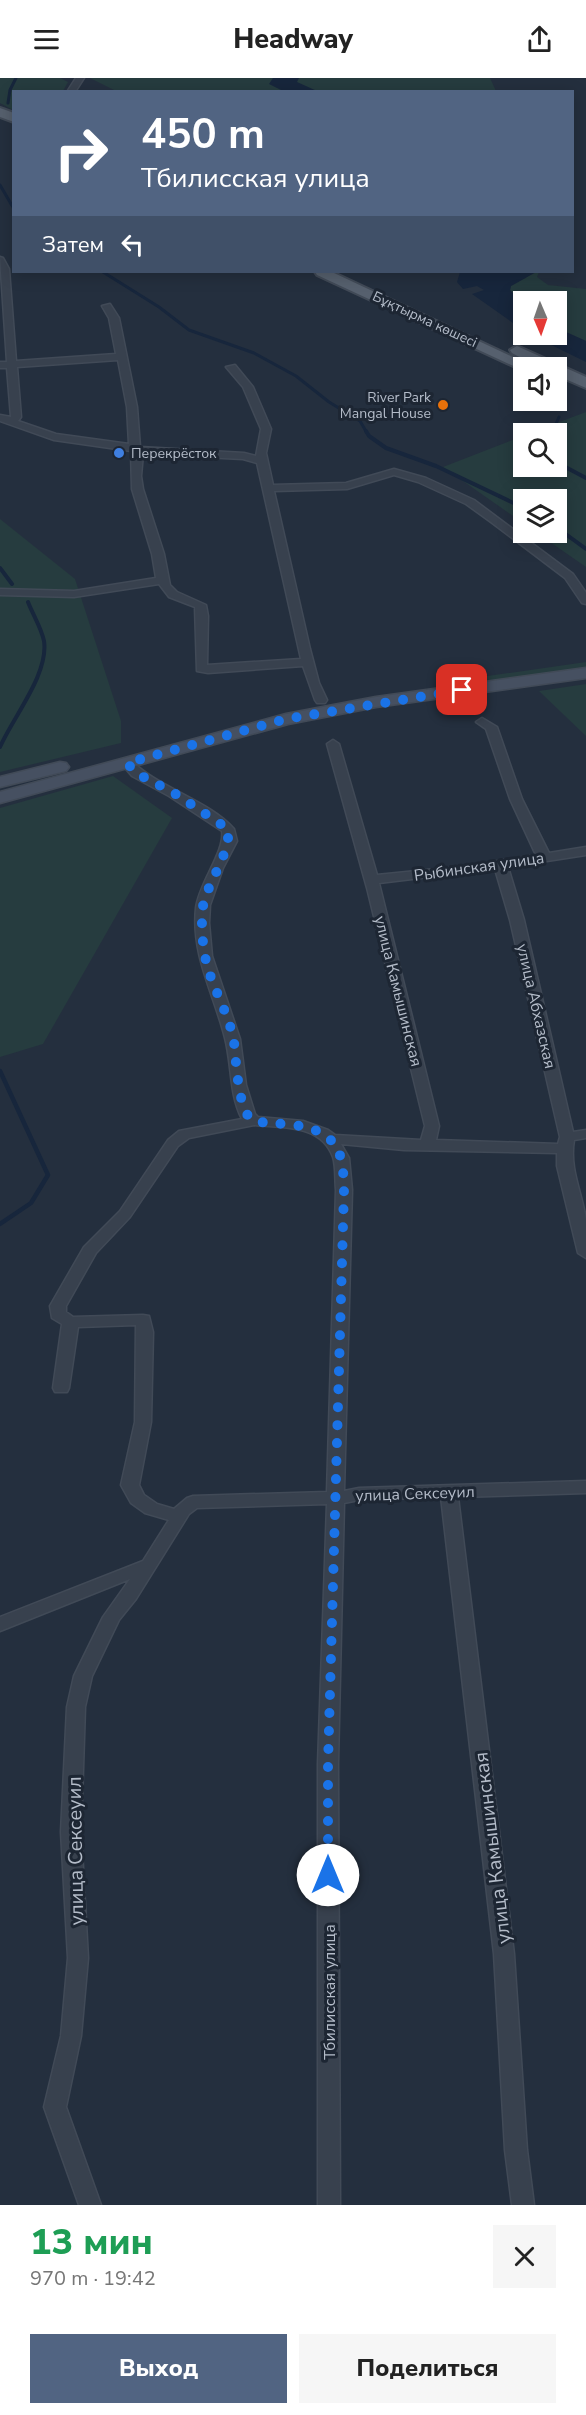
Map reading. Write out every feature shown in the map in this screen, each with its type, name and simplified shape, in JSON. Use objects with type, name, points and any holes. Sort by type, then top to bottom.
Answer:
[{"type":"main road","name":"Бұқтырма көшесі","points":[[324,273],[513,361]]},
{"type":"main road","name":"Бұқтырма көшесі","points":[[349,273],[531,357]]},
{"type":"main road","name":"Бұқтырма көшесі","points":[[567,374],[586,383]]},
{"type":"main road","points":[[567,385],[586,394]]},
{"type":"main road","points":[[0,782],[118,754],[268,712],[321,700],[480,673],[586,659]]},
{"type":"main road","points":[[0,798],[235,732],[314,713],[586,673]]},
{"type":"street","points":[[2,266],[13,365],[16,417],[12,422]]},
{"type":"street","points":[[107,306],[114,318],[132,406],[135,448],[138,456],[135,462],[138,489],[159,556],[163,580],[169,593],[200,605],[202,616],[201,668],[307,662]]},
{"type":"street","points":[[0,365],[122,357]]},
{"type":"street","points":[[231,367],[238,372],[249,390],[266,429],[260,444],[261,461],[307,662],[313,684],[321,700]]},
{"type":"street","points":[[0,418],[54,438],[144,451],[244,456],[261,461]]},
{"type":"street","points":[[268,488],[347,486],[394,472],[422,480],[470,502],[495,520],[569,576],[586,601]]},
{"type":"street","points":[[0,592],[74,594],[163,580]]},
{"type":"street","points":[[482,722],[491,727],[516,799],[544,857]]},
{"type":"street","name":"улица Камышинская","points":[[333,744],[372,880],[429,1112],[432,1126],[428,1144]]},
{"type":"street","points":[[127,763],[136,773],[174,793],[228,829],[230,841],[216,868],[203,905],[205,956],[233,1039],[239,1085],[248,1116],[255,1121]]},
{"type":"street","name":"Рыбинская улица","points":[[372,880],[586,851]]},
{"type":"street","name":"улица Абхазская","points":[[500,864],[517,920],[566,1143],[565,1166],[586,1253]]},
{"type":"street","points":[[178,1516],[151,1509],[137,1499],[130,1485],[143,1422],[145,1332],[143,1320],[70,1322],[58,1314],[58,1306],[90,1250],[125,1214],[173,1143],[184,1134],[255,1121],[303,1125],[331,1139],[404,1145],[566,1143],[586,1134]]},
{"type":"street","name":"Тбилисская улица","points":[[329,2205],[328,1764],[344,1190],[341,1158],[331,1139]]},
{"type":"street","points":[[61,1388],[70,1322]]},
{"type":"street","name":"улица Сексеуил","points":[[90,2205],[55,2107],[71,2036],[78,1958],[71,1832],[76,1707],[83,1676],[112,1617],[149,1565],[182,1510],[193,1502],[586,1487]]},
{"type":"street","name":"улица Камышинская","points":[[449,1492],[504,1954],[516,2150],[523,2205]]},
{"type":"street","points":[[0,1624],[149,1565]]},
{"type":"green space","points":[[0,78],[60,78],[68,82],[64,90],[12,90],[12,109],[0,103]]},
{"type":"green space","points":[[90,78],[490,78],[496,90],[114,90]]},
{"type":"green space","points":[[534,273],[539,273],[537,277],[548,285],[586,289],[586,341],[567,332],[567,291],[513,291],[513,293],[510,290],[511,286]]},
{"type":"green space","points":[[586,412],[586,567],[551,543],[567,543],[567,489],[513,489],[513,516],[443,467],[513,440],[513,477],[567,477],[567,423],[557,423]]},
{"type":"green space","points":[[0,519],[75,579],[121,721],[121,743],[0,772]]},
{"type":"green space","points":[[586,662],[586,668],[459,685],[453,681]]},
{"type":"green space","points":[[586,684],[586,736],[539,691]]},
{"type":"green space","points":[[113,776],[172,818],[43,1044],[0,1057],[0,808]]},
{"type":"water","points":[[273,78],[299,78],[297,82],[315,90],[281,90],[269,84]]},
{"type":"water","points":[[460,273],[534,273],[511,286],[513,323],[472,294],[484,290],[477,286],[463,289],[457,282]]},
{"type":"water","points":[[567,332],[586,341],[586,362],[551,345],[567,345]]},
{"type":"waterway","points":[[8,103],[10,90],[16,78]]},
{"type":"waterway","points":[[0,185],[12,206]]},
{"type":"waterway","points":[[105,273],[159,307],[189,330],[254,353],[296,376],[329,402],[360,421],[367,433]]},
{"type":"waterway","points":[[556,423],[559,417]]},
{"type":"waterway","points":[[366,431],[369,436],[386,448],[436,466],[513,503]]},
{"type":"waterway","points":[[567,468],[586,478]]},
{"type":"waterway","points":[[567,535],[586,549]]},
{"type":"waterway","points":[[0,568],[12,584]]},
{"type":"waterway","points":[[0,747],[36,681],[44,654],[43,636],[28,602]]},
{"type":"waterway","points":[[0,1071],[48,1175],[31,1203],[0,1224]]},
{"type":"place","name":"River Park Mangal House","points":[[443,405]]},
{"type":"place","name":"Перекрёсток","points":[[119,453]]},
{"type":"route","points":[[328,1875],[328,1764],[344,1190],[341,1158],[331,1139],[323,1133],[303,1125],[255,1121],[248,1116],[239,1085],[233,1039],[205,956],[202,923],[203,905],[216,868],[230,841],[228,829],[174,793],[136,773],[127,763],[286,719],[376,702],[462,690]]}]
